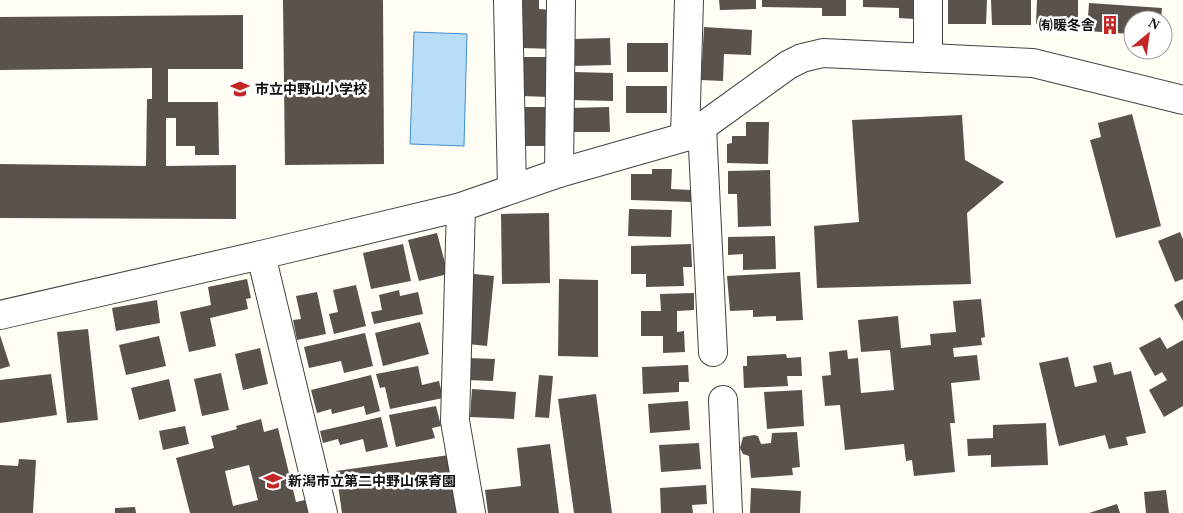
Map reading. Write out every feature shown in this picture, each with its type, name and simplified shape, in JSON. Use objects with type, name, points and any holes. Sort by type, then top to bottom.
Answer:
[{"type":"street","points":[[508,0],[512,189]]},
{"type":"street","points":[[559,173],[561,0]]},
{"type":"street","points":[[689,0],[693,132],[713,352]]},
{"type":"street","points":[[928,0],[928,58]]},
{"type":"street","points":[[0,315],[461,207],[559,173],[693,132],[788,65],[802,58],[823,53],[1033,63],[1183,100]]},
{"type":"street","points":[[461,207],[454,421],[471,513]]},
{"type":"street","points":[[262,255],[323,513]]},
{"type":"street","points":[[723,400],[728,513]]},
{"type":"water","points":[[414,32],[467,34],[464,146],[410,144]]},
{"type":"building","points":[[283,0],[383,0],[384,164],[285,165]]},
{"type":"building","points":[[523,0],[539,0],[539,9],[551,10],[555,49],[522,48]]},
{"type":"building","points":[[719,0],[756,0],[756,9],[720,10]]},
{"type":"building","points":[[762,0],[846,0],[846,16],[822,16],[822,8],[762,7]]},
{"type":"building","points":[[863,0],[915,0],[915,19],[899,18],[899,8],[863,7]]},
{"type":"building","points":[[948,0],[987,0],[986,24],[948,24]]},
{"type":"building","points":[[991,0],[1031,0],[1031,25],[992,25]]},
{"type":"building","points":[[1037,0],[1078,0],[1078,25],[1036,24]]},
{"type":"building","name":"㈲暖冬舎","points":[[1089,3],[1162,8],[1162,10],[1123,10],[1123,34],[1087,31]]},
{"type":"building","points":[[243,15],[243,69],[168,69],[168,102],[218,102],[219,155],[195,155],[195,146],[176,146],[176,118],[166,118],[166,166],[236,165],[236,219],[0,218],[0,164],[146,166],[147,99],[152,99],[152,68],[0,70],[0,17]]},
{"type":"building","points":[[704,27],[752,30],[751,55],[724,54],[723,81],[701,80]]},
{"type":"building","points":[[610,38],[611,65],[573,66],[573,39]]},
{"type":"building","points":[[627,43],[668,43],[668,72],[627,72]]},
{"type":"building","points":[[523,57],[548,57],[548,97],[522,96]]},
{"type":"building","points":[[573,72],[613,73],[613,101],[572,100]]},
{"type":"building","points":[[626,86],[667,86],[667,113],[626,113]]},
{"type":"building","points":[[525,107],[549,107],[549,146],[525,146]]},
{"type":"building","points":[[609,107],[610,132],[569,132],[569,108]]},
{"type":"building","points":[[1132,114],[1161,226],[1116,238],[1090,140],[1101,137],[1098,123]]},
{"type":"building","points":[[962,115],[965,160],[1004,182],[967,213],[971,284],[817,288],[814,226],[859,222],[852,120]]},
{"type":"building","points":[[746,122],[769,122],[768,164],[727,163],[727,144],[732,143],[732,136],[746,136]]},
{"type":"building","points":[[652,169],[672,169],[671,189],[692,190],[692,202],[631,200],[631,174],[652,174]]},
{"type":"building","points":[[770,170],[771,226],[738,227],[737,194],[728,194],[728,171]]},
{"type":"building","points":[[629,209],[672,210],[671,237],[628,236]]},
{"type":"building","points":[[549,213],[550,283],[502,284],[501,214]]},
{"type":"building","points":[[1180,232],[1183,239],[1183,279],[1175,282],[1158,241]]},
{"type":"building","points":[[437,233],[448,274],[419,281],[408,240]]},
{"type":"building","points":[[775,236],[776,269],[743,270],[743,254],[728,255],[728,237]]},
{"type":"building","points":[[403,244],[411,281],[371,289],[363,253]]},
{"type":"building","points":[[691,244],[692,267],[683,267],[684,286],[646,287],[646,274],[631,274],[631,246]]},
{"type":"building","points":[[800,272],[803,320],[776,321],[776,316],[753,317],[753,310],[730,311],[727,276]]},
{"type":"building","points":[[474,274],[494,276],[487,346],[468,344]]},
{"type":"building","points":[[247,279],[251,298],[246,299],[248,309],[210,318],[216,346],[189,352],[180,312],[211,305],[208,287]]},
{"type":"building","points":[[559,279],[598,280],[598,357],[558,356]]},
{"type":"building","points":[[356,285],[366,326],[334,334],[329,314],[338,312],[333,290]]},
{"type":"building","points":[[399,290],[400,296],[418,292],[423,314],[374,324],[371,312],[382,310],[379,295]]},
{"type":"building","points":[[317,292],[326,334],[297,340],[293,320],[301,319],[296,296]]},
{"type":"building","points":[[694,293],[694,310],[677,311],[677,332],[684,331],[685,352],[663,353],[663,336],[641,336],[641,311],[661,311],[660,294]]},
{"type":"building","points":[[981,299],[985,337],[981,338],[982,345],[953,348],[954,357],[977,355],[980,380],[951,383],[955,423],[950,423],[955,472],[914,476],[912,460],[906,461],[904,444],[845,450],[840,405],[825,406],[822,376],[831,375],[829,352],[847,350],[848,359],[858,358],[861,393],[894,390],[890,350],[861,352],[858,320],[898,316],[901,348],[931,345],[930,334],[956,332],[953,301]]},
{"type":"building","points":[[157,300],[160,323],[116,331],[112,308]]},
{"type":"building","points":[[1183,300],[1183,321],[1174,305]]},
{"type":"building","points":[[420,322],[429,354],[383,366],[375,333]]},
{"type":"building","points":[[88,329],[98,420],[67,423],[57,332]]},
{"type":"building","points":[[365,333],[373,366],[344,373],[341,361],[309,368],[304,347]]},
{"type":"building","points":[[0,335],[10,366],[0,369]]},
{"type":"building","points":[[159,336],[166,366],[126,375],[119,345]]},
{"type":"building","points":[[1160,337],[1167,349],[1183,340],[1183,406],[1164,417],[1149,390],[1167,380],[1162,372],[1155,376],[1139,348]]},
{"type":"building","points":[[260,348],[268,384],[243,390],[235,354]]},
{"type":"building","points":[[786,354],[787,358],[801,357],[802,376],[787,376],[788,386],[744,388],[743,366],[747,366],[747,356]]},
{"type":"building","points":[[1068,357],[1075,387],[1097,382],[1093,366],[1111,362],[1114,375],[1131,371],[1146,433],[1126,437],[1128,445],[1109,449],[1105,435],[1059,446],[1039,363]]},
{"type":"building","points":[[468,358],[495,359],[493,381],[467,380]]},
{"type":"building","points":[[688,365],[689,382],[679,382],[679,392],[643,394],[642,367]]},
{"type":"building","points":[[418,366],[422,385],[439,381],[443,398],[390,409],[385,387],[380,388],[376,374]]},
{"type":"building","points":[[221,373],[229,410],[202,416],[194,379]]},
{"type":"building","points":[[51,374],[57,415],[0,423],[0,380]]},
{"type":"building","points":[[371,375],[380,411],[366,415],[364,406],[332,414],[331,409],[317,413],[311,390]]},
{"type":"building","points":[[539,375],[553,376],[549,418],[535,417]]},
{"type":"building","points":[[169,379],[176,411],[139,420],[131,388]]},
{"type":"building","points":[[472,389],[516,392],[514,419],[470,417]]},
{"type":"building","points":[[802,390],[804,426],[767,429],[764,392]]},
{"type":"building","points":[[596,394],[612,513],[574,513],[558,399]]},
{"type":"building","points":[[688,401],[690,430],[650,433],[648,404]]},
{"type":"building","points":[[436,406],[441,426],[432,428],[435,438],[396,447],[389,415]]},
{"type":"building","points":[[381,417],[388,447],[366,452],[363,439],[340,445],[338,439],[323,443],[320,431]]},
{"type":"building","points":[[261,419],[264,432],[278,428],[296,502],[305,500],[308,513],[190,513],[176,458],[214,448],[211,436],[237,429],[236,426]],"holes":[[[249,465],[258,500],[233,506],[225,471]]]},
{"type":"building","points":[[1046,423],[1048,465],[991,467],[991,455],[968,456],[967,439],[993,438],[993,425]]},
{"type":"building","points":[[185,426],[189,444],[163,450],[159,431]]},
{"type":"building","points":[[797,432],[800,467],[792,468],[793,475],[751,478],[749,456],[743,454],[740,448],[743,437],[758,436],[761,444],[771,443],[772,433]]},
{"type":"building","points":[[699,443],[701,469],[661,472],[659,445]]},
{"type":"building","points":[[550,444],[559,513],[488,513],[485,490],[521,486],[517,448]]},
{"type":"building","points":[[449,455],[458,513],[342,513],[336,471]]},
{"type":"building","points":[[19,459],[36,460],[33,513],[0,513],[0,465],[18,466]]},
{"type":"building","points":[[706,485],[707,504],[692,505],[693,513],[661,513],[660,488]]},
{"type":"building","points":[[751,488],[801,491],[800,513],[750,513]]},
{"type":"building","points":[[1166,490],[1169,513],[1146,513],[1144,492]]},
{"type":"building","points":[[1117,504],[1120,513],[1089,513]]},
{"type":"building","points":[[135,507],[136,513],[115,513],[115,508]]},
{"type":"place","name":"㈲暖冬舎","points":[[1110,25]]},
{"type":"place","name":"市立中野山小学校","points":[[240,89]]},
{"type":"place","name":"新潟市立第二中野山保育園","points":[[273,481]]}]
